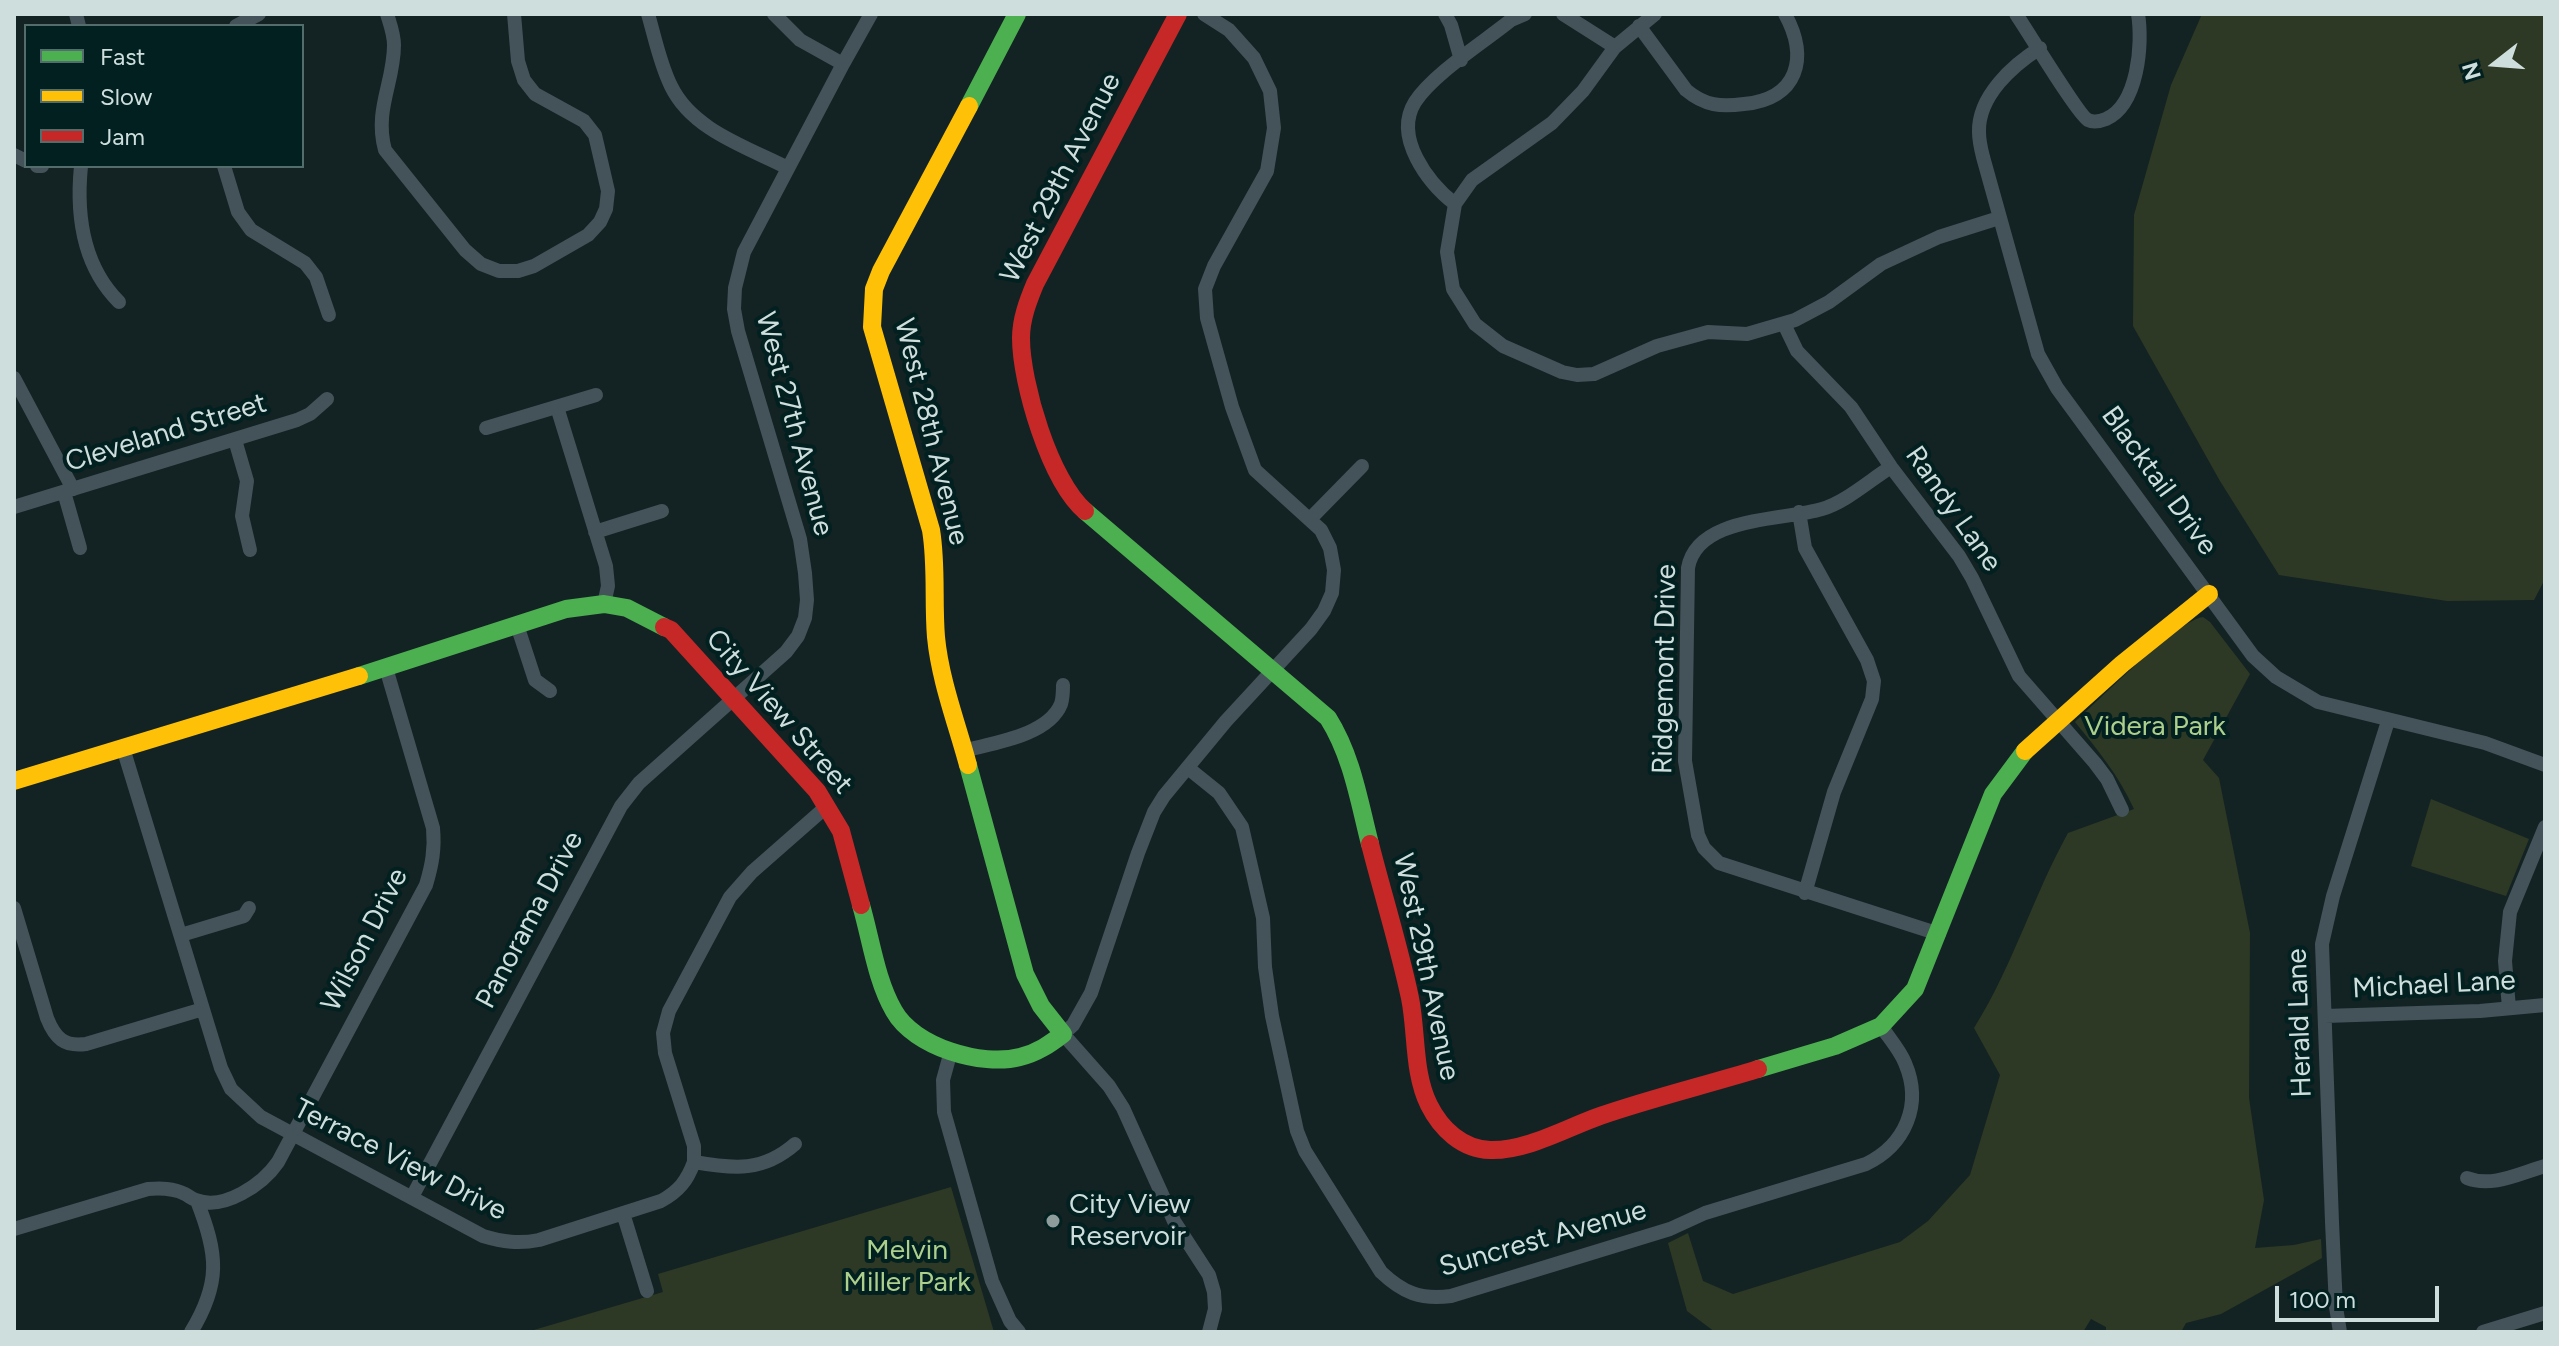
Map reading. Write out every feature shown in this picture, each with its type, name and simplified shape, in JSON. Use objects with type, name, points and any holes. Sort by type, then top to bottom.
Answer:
[{"type":"street","points":[[240,24],[259,14]]},
{"type":"street","points":[[387,14],[394,35],[394,48],[381,113],[380,133],[385,150],[465,250],[481,264],[499,271],[518,271],[534,266],[588,235],[600,222],[606,209],[608,191],[595,135],[584,121],[535,94],[524,80],[518,61],[514,14]]},
{"type":"street","points":[[648,14],[667,76],[682,104],[714,130],[788,168]]},
{"type":"street","points":[[774,14],[800,40],[843,64]]},
{"type":"street","name":"West 27th Avenue","points":[[734,698],[786,652],[798,636],[805,618],[807,600],[800,539],[738,331],[734,309],[735,288],[744,252],[871,14]]},
{"type":"street","name":"West 28th Avenue","points":[[1017,14],[893,246],[874,289],[872,327],[931,530],[935,555],[936,637],[942,673],[1028,983],[1042,1011],[1109,1086],[1123,1108],[1174,1221],[1209,1275],[1215,1309],[1209,1332]]},
{"type":"street","name":"West 29th Avenue","points":[[1178,14],[1035,284],[1024,312],[1021,342],[1026,371],[1054,468],[1064,489],[1080,507],[1328,718],[1339,735],[1348,757],[1405,976],[1416,1030],[1421,1081],[1428,1103],[1453,1137],[1472,1147],[1507,1149],[1590,1119],[1835,1046],[1881,1026],[1915,989],[1999,783],[2022,752],[2150,638],[2209,594]]},
{"type":"street","name":"City View Street","points":[[14,781],[386,668],[566,609],[604,604],[627,608],[671,630],[817,791],[841,831],[887,998],[898,1018],[913,1033],[977,1060],[1008,1060],[1038,1052],[1073,1025],[1091,993],[1154,812],[1226,721],[1311,629],[1332,593],[1334,570],[1330,548],[1321,530],[1255,470],[1232,407],[1207,318],[1205,289],[1214,266],[1267,171],[1274,128],[1270,91],[1254,58],[1229,30],[1204,14]]},
{"type":"street","points":[[1445,14],[1461,60]]},
{"type":"street","points":[[1455,204],[1413,153],[1408,129],[1413,104],[1429,85],[1511,20],[1525,14]]},
{"type":"street","points":[[1563,14],[1615,47]]},
{"type":"street","points":[[1655,14],[1615,47],[1583,91],[1552,123],[1472,180],[1455,204],[1447,252],[1448,271],[1462,306],[1490,338],[1562,372],[1594,374],[1657,346],[1708,332],[1747,334],[1784,324],[1829,302],[1881,264],[1939,237],[1999,218]]},
{"type":"street","points":[[1639,26],[1686,90],[1697,99],[1721,107],[1765,101],[1784,89],[1791,80],[1797,68],[1797,41],[1785,14]]},
{"type":"street","points":[[2016,14],[2077,110],[2088,121],[2099,122],[2122,108],[2129,94],[2140,44],[2138,14]]},
{"type":"street","name":"Blacktail Drive","points":[[2040,48],[2019,61],[2003,78],[1989,98],[1979,129],[1999,218],[2045,368],[2253,656],[2276,677],[2318,702],[2485,743],[2545,765]]},
{"type":"street","points":[[81,168],[81,216],[87,254],[100,279],[119,302]]},
{"type":"street","points":[[225,168],[238,212],[259,236],[305,263],[316,277],[329,315]]},
{"type":"street","name":"Randy Lane","points":[[1784,324],[1797,351],[1842,397],[1966,567],[2019,676],[2095,763],[2107,779],[2122,810]]},
{"type":"street","points":[[14,378],[68,490],[80,548]]},
{"type":"street","points":[[486,428],[596,395]]},
{"type":"street","name":"Cleveland Street","points":[[14,507],[300,419],[327,399]]},
{"type":"street","points":[[557,407],[606,566],[608,586],[604,604]]},
{"type":"street","points":[[235,440],[247,481],[242,516],[250,550]]},
{"type":"street","points":[[1311,518],[1362,466]]},
{"type":"street","name":"Ridgemont Drive","points":[[1891,467],[1827,507],[1715,533],[1698,544],[1688,568],[1684,751],[1698,835],[1709,855],[1719,863],[1939,934]]},
{"type":"street","points":[[595,532],[662,511]]},
{"type":"street","points":[[1799,512],[1805,548],[1871,668],[1874,681],[1872,699],[1834,792],[1805,893]]},
{"type":"street","points":[[517,625],[535,680],[550,691]]},
{"type":"street","name":"Wilson Drive","points":[[197,1201],[228,1198],[251,1190],[268,1177],[426,885],[435,846],[431,819],[386,668]]},
{"type":"street","points":[[963,751],[1038,728],[1060,706],[1063,685]]},
{"type":"street","name":"Panorama Drive","points":[[412,1197],[621,806],[639,783],[734,698]]},
{"type":"street","name":"Herald Lane","points":[[2340,1332],[2332,1236],[2322,944],[2324,927],[2388,721]]},
{"type":"street","name":"Terrace View Drive","points":[[123,748],[221,1068],[231,1089],[261,1117],[483,1236],[501,1242],[539,1240],[661,1201],[677,1193],[689,1178],[694,1162]]},
{"type":"street","name":"Suncrest Avenue","points":[[1188,768],[1219,793],[1242,827],[1263,918],[1265,967],[1272,1016],[1297,1131],[1305,1151],[1381,1272],[1413,1295],[1431,1299],[1451,1296],[1670,1229],[1705,1213],[1866,1164],[1883,1156],[1907,1125],[1913,1104],[1905,1061],[1881,1026]]},
{"type":"street","points":[[795,1144],[779,1158],[760,1164],[742,1167],[694,1162],[694,1146],[665,1053],[663,1033],[669,1011],[730,897],[752,872],[826,807]]},
{"type":"street","points":[[2509,1008],[2505,961],[2510,912],[2545,827]]},
{"type":"street","points":[[14,908],[47,1018],[53,1032],[62,1041],[73,1046],[86,1044],[203,1009]]},
{"type":"street","points":[[181,935],[244,916],[249,908]]},
{"type":"street","name":"Michael Lane","points":[[2325,1016],[2545,1005]]},
{"type":"street","points":[[951,1051],[941,1096],[944,1112],[992,1281],[1010,1321],[1019,1332]]},
{"type":"street","points":[[2467,1178],[2494,1181],[2545,1166]]},
{"type":"street","points":[[14,1229],[148,1189],[171,1189],[197,1201],[212,1244],[215,1270],[212,1289],[191,1332]]},
{"type":"street","points":[[623,1213],[647,1291]]},
{"type":"street","points":[[2483,1332],[2545,1313]]},
{"type":"green space","points":[[2202,14],[2545,14],[2545,579],[2534,600],[2447,601],[2279,575],[2220,481],[2133,326],[2134,215],[2171,85]]},
{"type":"green space","name":"Videra Park","points":[[2203,617],[2250,674],[2203,760],[2219,778],[2250,933],[2249,1098],[2264,1200],[2255,1248],[2321,1239],[2322,1258],[2221,1314],[2186,1323],[2181,1332],[2106,1332],[2106,1327],[2091,1319],[2083,1332],[1715,1332],[1687,1311],[1668,1243],[1688,1233],[1703,1281],[1733,1294],[1900,1242],[1928,1221],[1970,1175],[2000,1075],[1974,1028],[2000,980],[2068,833],[2134,809],[2115,774],[2075,722],[2158,646]]},
{"type":"green space","points":[[2431,799],[2529,839],[2506,896],[2411,866]]},
{"type":"green space","name":"Melvin Miller Park","points":[[951,1187],[994,1332],[527,1332],[663,1292],[658,1274]]},
{"type":"traffic: fast","points":[[969,106],[1017,14]]},
{"type":"traffic: fast","points":[[1085,511],[1328,718],[1349,763],[1370,844]]},
{"type":"traffic: fast","points":[[359,676],[566,609],[604,604],[627,608],[664,627]]},
{"type":"traffic: fast","points":[[1758,1069],[1835,1046],[1881,1026],[1915,989],[1993,794],[2025,751]]},
{"type":"traffic: fast","points":[[861,905],[878,973],[888,999],[904,1024],[917,1035],[950,1051],[987,1059],[1004,1059],[1032,1053],[1063,1034],[1041,1006],[1025,974],[968,765]]},
{"type":"traffic: slow","points":[[968,765],[938,653],[931,530],[872,327],[874,289],[881,271],[969,106]]},
{"type":"traffic: slow","points":[[2025,751],[2122,664],[2209,594]]},
{"type":"traffic: slow","points":[[14,781],[359,676]]},
{"type":"traffic: jam","points":[[1085,511],[1060,478],[1040,430],[1022,357],[1022,324],[1035,284],[1178,14]]},
{"type":"traffic: jam","points":[[664,627],[671,630],[817,791],[841,831],[861,905]]},
{"type":"traffic: jam","points":[[1370,844],[1410,998],[1424,1093],[1440,1122],[1462,1142],[1490,1150],[1518,1147],[1620,1109],[1758,1069]]},
{"type":"place","name":"City View Reservoir","points":[[1053,1221]]}]
